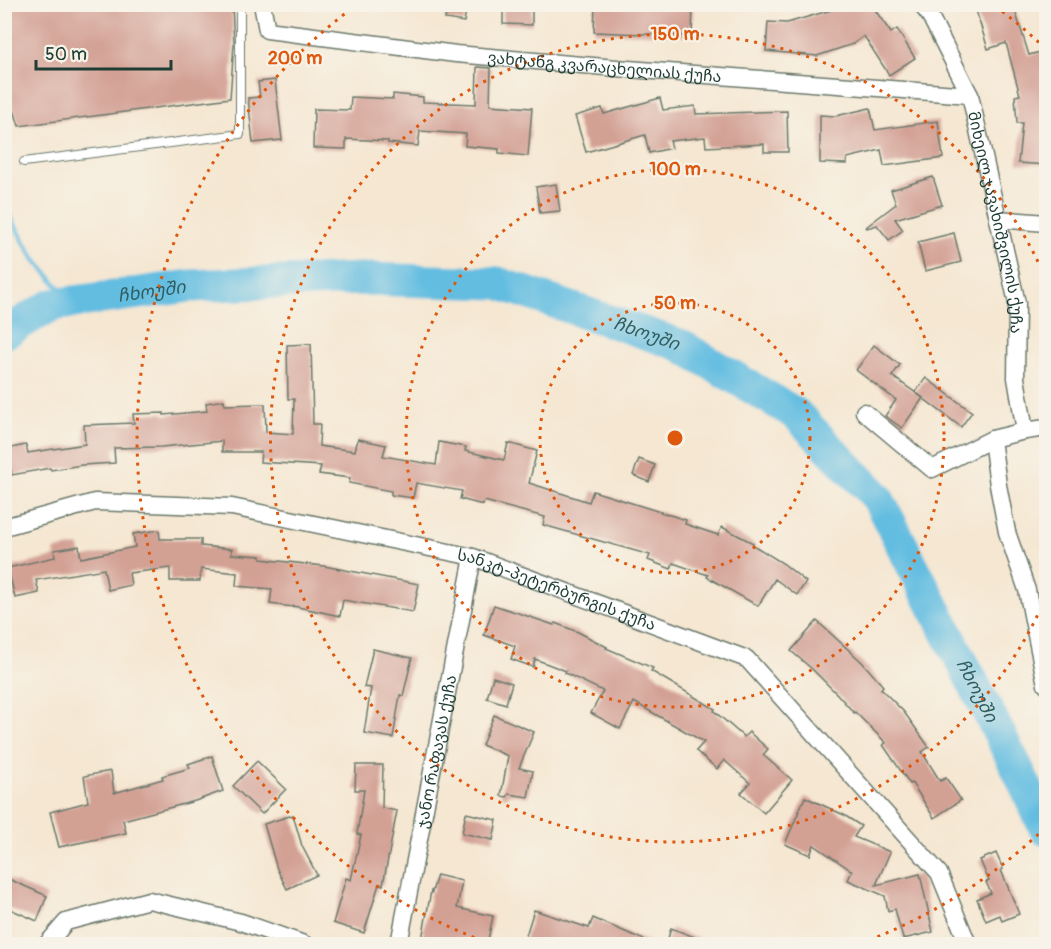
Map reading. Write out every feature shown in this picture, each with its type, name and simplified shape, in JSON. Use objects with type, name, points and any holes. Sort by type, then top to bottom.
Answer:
[{"type":"street","name":"ვახტანგ კვარაცხელიას ქუჩა","points":[[262,4],[267,30],[456,54],[970,95]]},
{"type":"street","name":"მიხეილ ჯავახიშვილის ქუჩა","points":[[921,4],[930,16],[970,95],[1017,303],[1016,378],[1025,431]]},
{"type":"street","points":[[998,219],[1047,223]]},
{"type":"street","points":[[864,412],[932,469],[992,439],[1047,428]]},
{"type":"street","points":[[992,439],[1007,532],[1027,590],[1047,685]]},
{"type":"street","name":"სანკტ-პეტერბურგის ქუჩა","points":[[4,527],[95,502],[232,507],[473,557],[747,659],[939,873],[968,945]]},
{"type":"street","name":"ჯანო რაფავას ქუჩა","points":[[399,945],[473,557]]},
{"type":"street","points":[[47,945],[66,922],[149,900],[241,922],[304,945]]},
{"type":"lane","points":[[24,162],[240,134],[240,4]]},
{"type":"building","points":[[4,4],[232,4],[234,44],[230,98],[19,126],[4,78]]},
{"type":"building","points":[[448,4],[467,4],[464,22],[445,19]]},
{"type":"building","points":[[503,4],[532,4],[532,25],[503,24]]},
{"type":"building","points":[[595,4],[693,4],[692,36],[594,32]]},
{"type":"building","points":[[832,4],[871,4],[891,33],[897,29],[915,58],[889,75],[864,36],[853,44],[817,56],[766,51],[768,22],[787,23],[835,9]]},
{"type":"building","points":[[974,4],[1013,4],[1029,55],[1047,50],[1047,165],[1018,163],[1022,123],[1017,123],[1015,96],[1020,95],[1006,43],[988,49]]},
{"type":"building","points":[[477,67],[491,68],[490,105],[532,108],[528,156],[499,153],[499,149],[465,146],[466,134],[420,131],[418,146],[388,143],[388,141],[346,139],[346,149],[313,148],[314,109],[350,110],[351,97],[393,99],[393,94],[423,97],[423,102],[476,104]]},
{"type":"building","points":[[275,80],[282,140],[253,143],[248,98],[260,97],[258,82]]},
{"type":"building","points":[[660,98],[663,110],[695,106],[696,114],[787,111],[788,152],[764,152],[764,144],[706,147],[705,137],[670,141],[672,148],[649,153],[645,135],[586,152],[575,116],[602,108],[604,114]]},
{"type":"building","points":[[870,108],[875,130],[938,121],[943,158],[884,166],[881,150],[847,158],[847,164],[820,163],[820,115],[836,116]]},
{"type":"building","points":[[933,177],[942,205],[895,219],[903,230],[889,240],[877,225],[866,227],[896,204],[891,190]]},
{"type":"building","points":[[556,184],[560,211],[540,213],[536,187]]},
{"type":"building","points":[[954,233],[961,262],[925,271],[918,242]]},
{"type":"building","points":[[311,344],[313,424],[320,424],[319,446],[355,451],[358,439],[386,445],[383,456],[436,465],[439,442],[466,447],[465,451],[504,460],[508,443],[537,451],[529,483],[589,502],[593,491],[686,520],[685,524],[718,535],[722,527],[753,543],[806,582],[797,595],[775,579],[758,606],[707,577],[708,575],[673,563],[671,569],[648,560],[650,555],[543,525],[545,517],[484,501],[483,505],[460,499],[462,491],[416,483],[413,498],[391,495],[391,491],[349,483],[350,478],[319,474],[321,466],[260,462],[261,452],[222,452],[222,441],[161,447],[114,448],[115,463],[51,470],[50,468],[12,475],[6,449],[26,445],[28,453],[85,444],[84,425],[134,423],[133,414],[164,413],[164,415],[207,411],[206,403],[224,400],[225,405],[265,404],[266,432],[293,434],[294,399],[288,399],[287,345]]},
{"type":"building","points":[[874,345],[900,365],[892,376],[923,398],[902,428],[885,416],[896,400],[856,370]]},
{"type":"building","points":[[926,378],[972,412],[961,427],[915,392]]},
{"type":"building","points":[[639,459],[655,465],[649,482],[633,475]]},
{"type":"building","points":[[159,530],[160,539],[201,539],[201,546],[232,549],[231,554],[261,556],[261,559],[324,566],[419,584],[413,612],[343,600],[340,616],[293,606],[270,604],[272,589],[236,586],[237,573],[201,569],[200,581],[170,581],[170,568],[129,573],[131,585],[108,590],[104,569],[36,580],[39,593],[15,598],[8,568],[55,557],[54,550],[79,546],[81,558],[135,547],[133,534]]},
{"type":"building","points":[[494,605],[578,632],[606,648],[653,668],[651,671],[715,709],[714,711],[744,737],[749,732],[768,749],[763,755],[792,780],[764,813],[741,793],[750,783],[724,760],[717,769],[696,751],[704,742],[634,702],[620,729],[591,713],[603,691],[565,673],[566,671],[535,659],[533,667],[511,659],[515,646],[484,635]]},
{"type":"building","points":[[817,621],[862,662],[883,686],[881,689],[904,712],[929,747],[922,752],[940,781],[946,778],[961,800],[934,818],[912,783],[910,784],[883,745],[886,743],[791,651]]},
{"type":"building","points":[[373,649],[412,658],[403,696],[400,695],[393,738],[364,733],[371,688],[364,687]]},
{"type":"building","points":[[493,677],[512,683],[506,704],[487,698]]},
{"type":"building","points":[[494,715],[534,732],[519,768],[533,771],[528,797],[509,794],[507,797],[501,796],[508,756],[482,745]]},
{"type":"building","points":[[212,756],[223,791],[195,801],[123,820],[126,833],[59,847],[50,812],[88,802],[84,776],[111,771],[114,793],[163,779],[162,776],[190,768],[188,764]]},
{"type":"building","points":[[257,761],[286,789],[262,814],[233,786]]},
{"type":"building","points":[[356,765],[383,765],[382,808],[397,811],[383,885],[379,884],[364,933],[333,923],[346,878],[351,880],[361,835],[357,834],[364,790],[355,790]]},
{"type":"building","points":[[805,797],[844,815],[861,826],[854,837],[890,852],[876,885],[920,874],[933,932],[903,939],[895,909],[888,911],[885,896],[848,880],[852,871],[814,845],[810,855],[785,844]]},
{"type":"building","points":[[466,813],[497,820],[493,840],[462,833]]},
{"type":"building","points":[[293,815],[302,846],[317,875],[287,889],[277,869],[264,824]]},
{"type":"building","points":[[996,853],[1019,914],[1002,921],[1000,915],[986,921],[977,899],[991,893],[986,882],[989,881],[980,860]]},
{"type":"building","points":[[437,875],[462,881],[457,908],[493,916],[487,945],[449,945],[422,939],[431,891]]},
{"type":"building","points":[[4,877],[47,896],[37,921],[10,909],[4,909]]},
{"type":"building","points":[[534,910],[589,928],[593,918],[656,945],[523,945]]},
{"type":"building","points":[[671,928],[710,943],[710,945],[666,945]]},
{"type":"waterway","points":[[4,206],[33,257],[71,302]]},
{"type":"waterway","name":"ჩხოუში","points":[[4,333],[52,305],[190,286],[362,279],[498,283],[680,345],[796,414],[877,497],[1017,768],[1046,830]]}]
